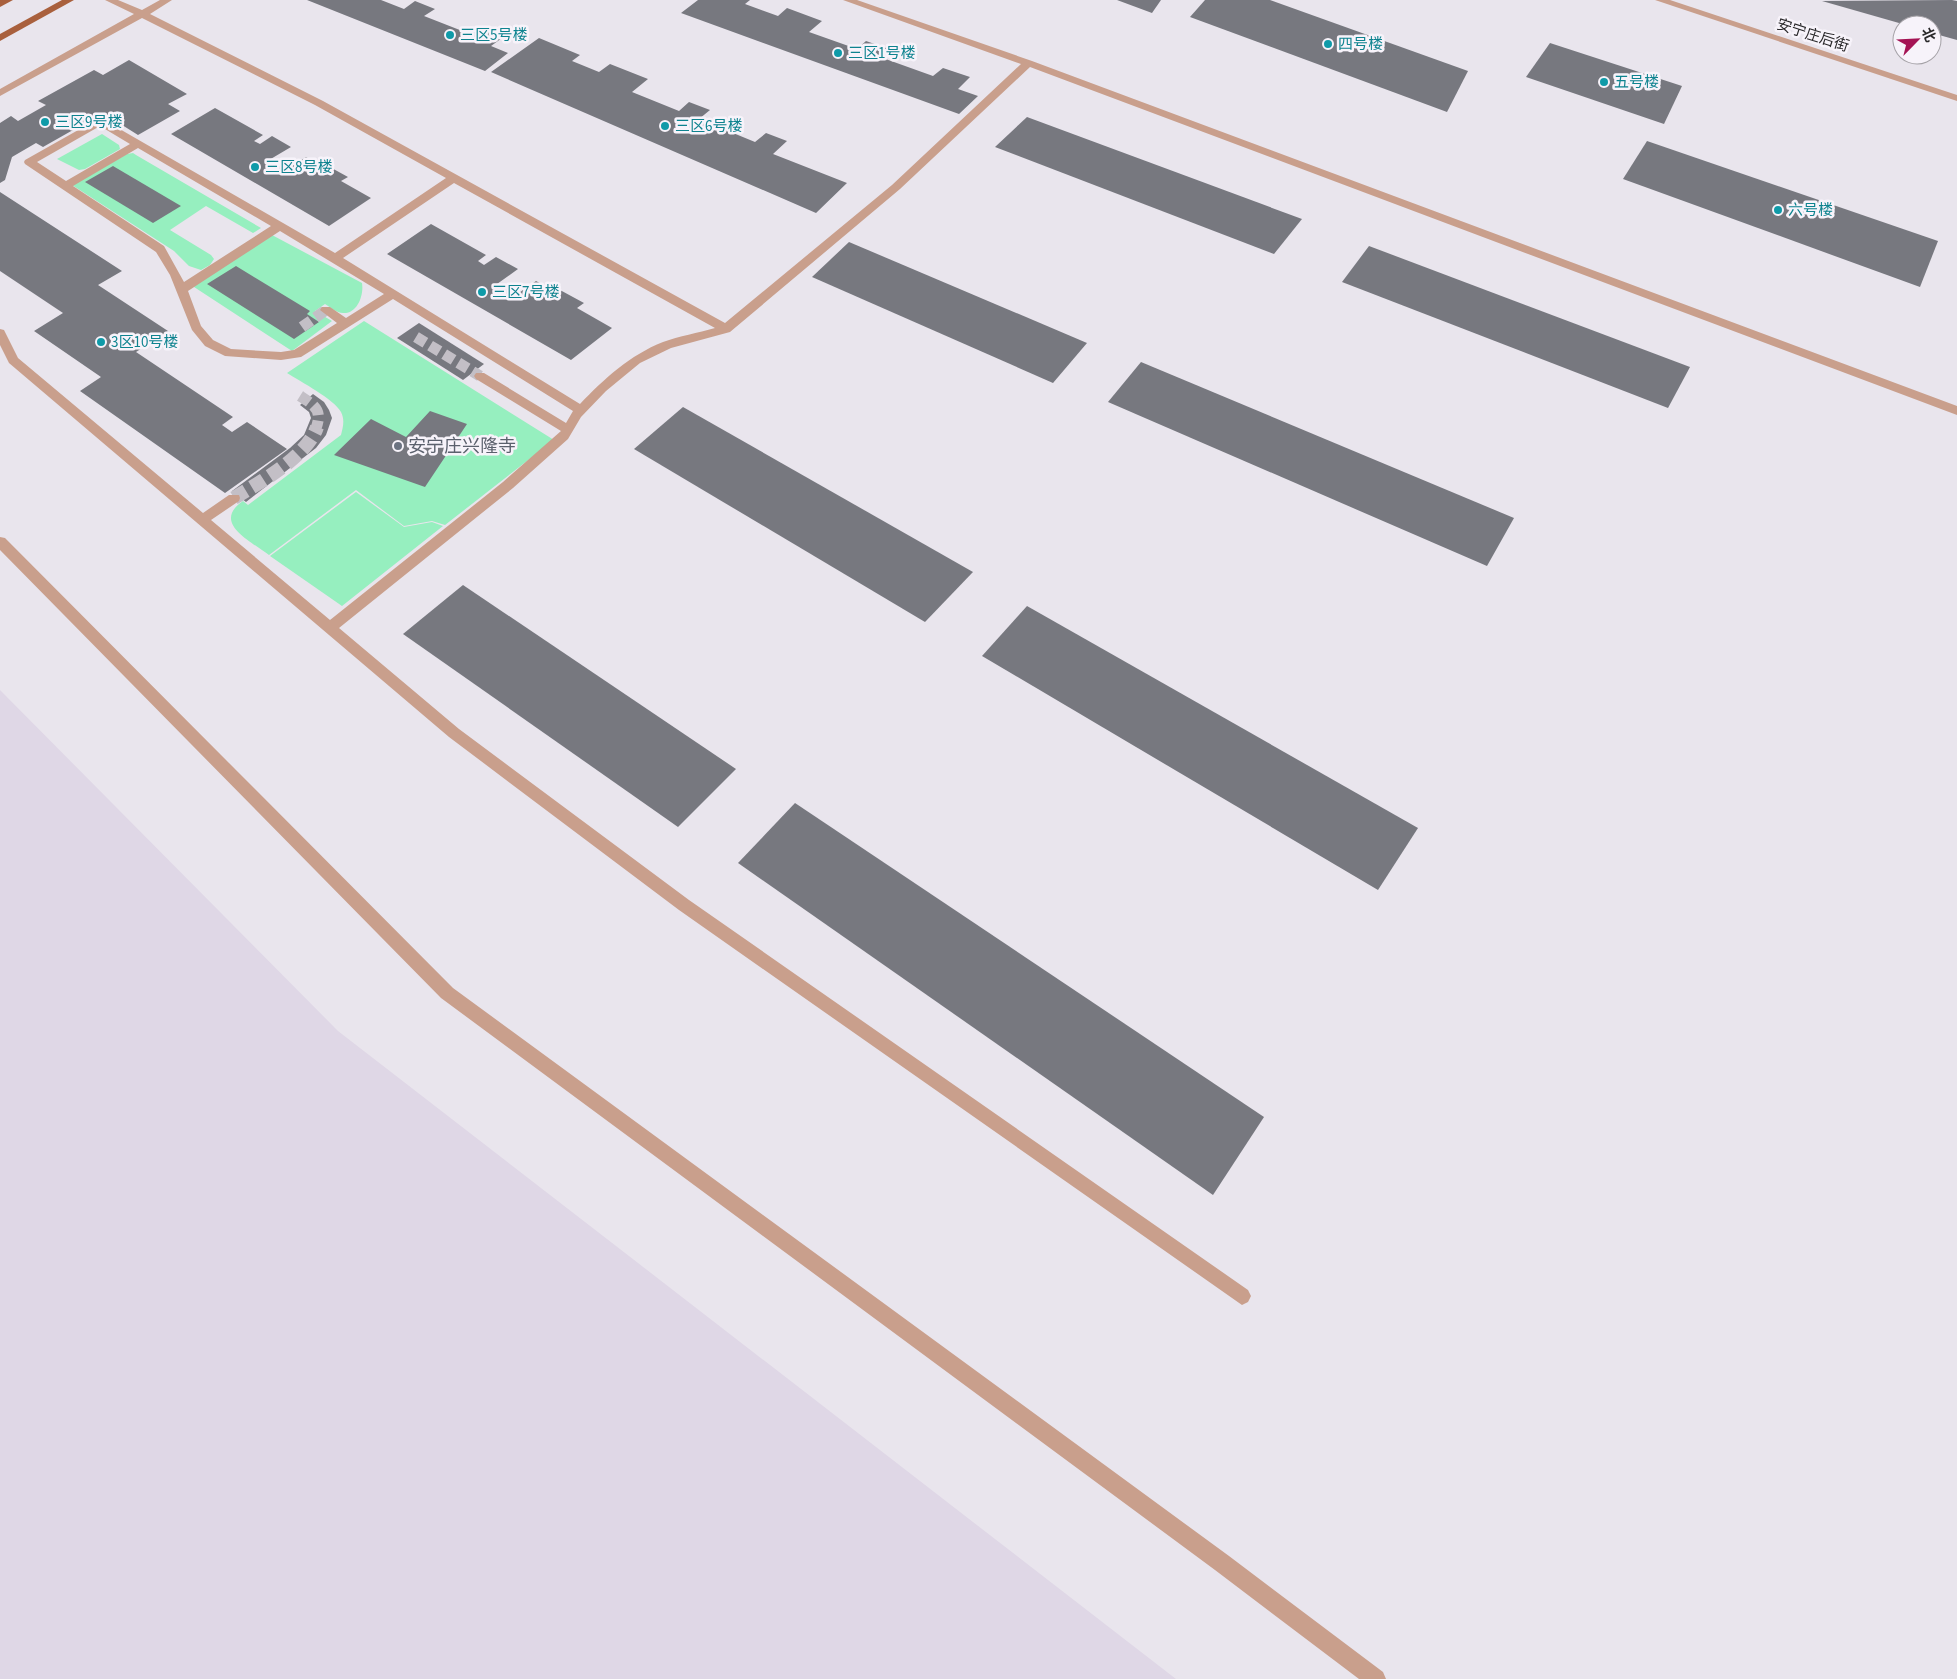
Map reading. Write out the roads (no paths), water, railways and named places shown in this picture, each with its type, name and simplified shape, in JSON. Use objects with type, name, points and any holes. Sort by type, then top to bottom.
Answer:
[{"type":"main road","points":[[0,4],[8,0]]},
{"type":"main road","points":[[0,38],[69,0]]},
{"type":"street","points":[[110,0],[165,24],[319,103],[726,330]]},
{"type":"street","points":[[0,93],[167,0]]},
{"type":"street","points":[[848,0],[1028,63],[1957,411]]},
{"type":"street","name":"安宁庄后街","points":[[1660,0],[1957,98]]},
{"type":"street","points":[[330,628],[508,485],[564,436],[581,410],[602,388],[636,360],[667,346],[726,330],[896,186],[1028,63]]},
{"type":"street","points":[[392,294],[297,354],[281,356],[229,354],[209,343],[196,327],[176,274],[160,248],[29,162],[100,122],[335,258],[581,410]]},
{"type":"street","points":[[66,186],[138,144]]},
{"type":"street","points":[[335,258],[454,178]]},
{"type":"street","points":[[182,289],[279,226]]},
{"type":"street","points":[[326,310],[346,324]]},
{"type":"street","points":[[0,333],[13,360],[454,733],[684,905],[1242,1296]]},
{"type":"street","points":[[480,376],[568,430]]},
{"type":"street","points":[[202,520],[234,498]]},
{"type":"street","points":[[0,542],[447,993],[1222,1563],[1376,1679]]},
{"type":"tunnel","points":[[302,327],[326,310]]},
{"type":"tunnel","points":[[416,337],[480,376]]},
{"type":"tunnel","points":[[300,396],[313,405],[318,412],[316,428]]},
{"type":"tunnel","points":[[234,498],[282,468],[312,438],[317,427]]},
{"type":"place","name":"三区5号楼","points":[[450,35]]},
{"type":"place","name":"四号楼","points":[[1328,44]]},
{"type":"place","name":"三区1号楼","points":[[838,53]]},
{"type":"place","name":"五号楼","points":[[1604,82]]},
{"type":"place","name":"三区9号楼","points":[[45,122]]},
{"type":"place","name":"三区6号楼","points":[[665,126]]},
{"type":"place","name":"三区8号楼","points":[[255,167]]},
{"type":"place","name":"六号楼","points":[[1778,210]]},
{"type":"place","name":"三区7号楼","points":[[482,292]]},
{"type":"place","name":"3区10号楼","points":[[101,342]]},
{"type":"place","name":"安宁庄兴隆寺","points":[[398,446]]}]
